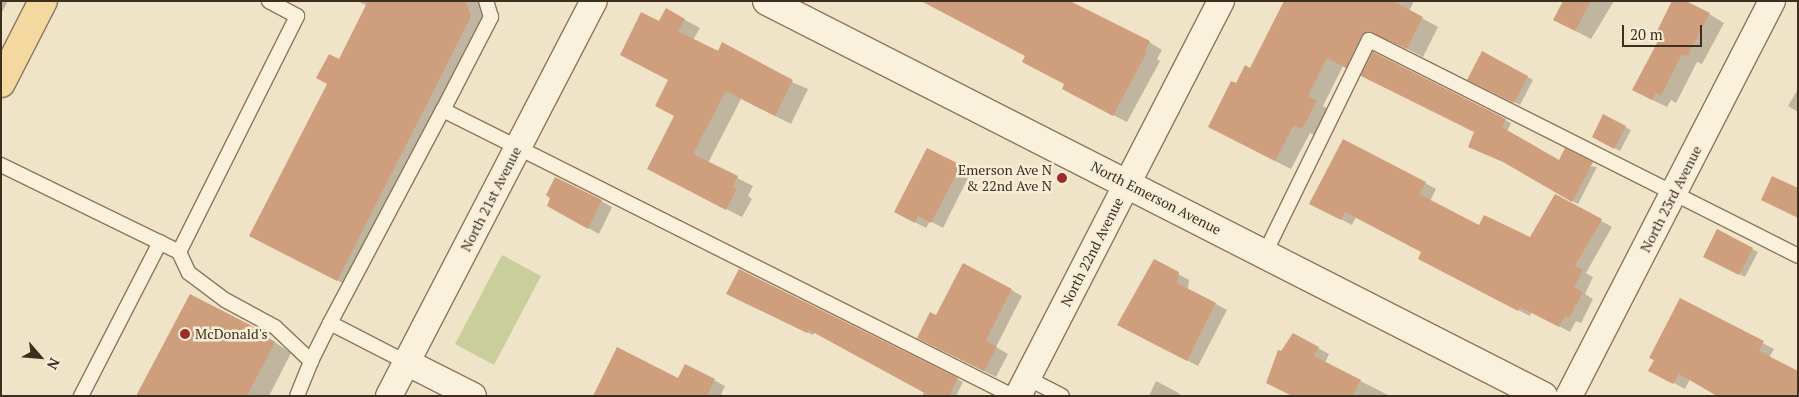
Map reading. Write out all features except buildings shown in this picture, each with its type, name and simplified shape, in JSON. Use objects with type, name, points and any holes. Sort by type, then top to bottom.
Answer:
[{"type":"main road","points":[[1,83],[43,1]]},
{"type":"street","name":"North 21st Avenue","points":[[389,396],[594,1]]},
{"type":"street","name":"North Emerson Avenue","points":[[767,1],[1128,183],[1543,396]]},
{"type":"street","name":"North 22nd Avenue","points":[[1019,390],[1221,1]]},
{"type":"street","name":"North 23rd Avenue","points":[[1568,396],[1772,1]]},
{"type":"street","points":[[406,362],[473,396]]},
{"type":"lane","points":[[179,252],[297,16],[269,1]]},
{"type":"lane","points":[[297,396],[311,361],[330,323],[491,17],[486,1]]},
{"type":"lane","points":[[1265,253],[1369,40],[1798,256]]},
{"type":"lane","points":[[443,110],[1019,390],[1062,396]]},
{"type":"lane","points":[[1,165],[179,252],[189,273],[225,300],[275,327],[311,361]]},
{"type":"lane","points":[[81,396],[160,242]]},
{"type":"lane","points":[[330,323],[406,362]]},
{"type":"green space","points":[[502,255],[541,276],[494,365],[455,344]]},
{"type":"place","name":"Emerson Ave N & 22nd Ave N","points":[[1062,178]]},
{"type":"place","name":"McDonald's","points":[[185,334]]}]
